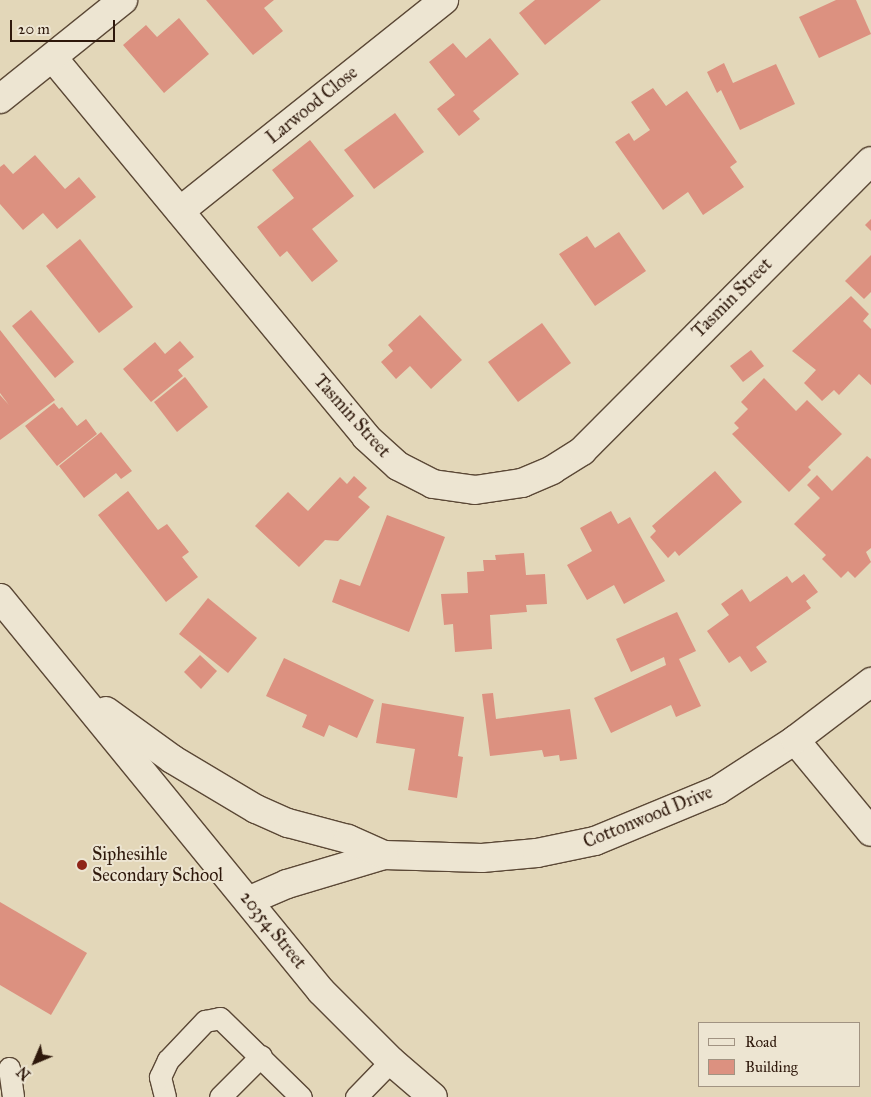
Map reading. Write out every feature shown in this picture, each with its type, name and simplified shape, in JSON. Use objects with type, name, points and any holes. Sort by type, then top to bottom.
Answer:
[{"type":"street","points":[[0,99],[123,0]]},
{"type":"street","name":"Larwood Close","points":[[180,211],[444,0]]},
{"type":"street","name":"Tasmin Street","points":[[53,58],[366,437],[398,466],[433,484],[475,490],[522,483],[552,470],[582,451],[871,161]]},
{"type":"street","points":[[0,598],[68,683],[142,739],[256,809],[288,823],[348,839],[384,855]]},
{"type":"street","name":"Cottonwood Drive","points":[[250,900],[287,884],[384,855],[482,858],[537,853],[595,841],[718,790],[795,740],[871,682]]},
{"type":"street","name":"20354 Street","points":[[68,683],[250,900],[322,991],[428,1096]]},
{"type":"street","points":[[795,740],[871,832]]},
{"type":"lane","points":[[165,1097],[160,1077],[168,1060],[210,1019],[220,1018],[301,1097]]},
{"type":"lane","points":[[220,1097],[261,1056]]},
{"type":"lane","points":[[356,1097],[391,1061]]},
{"type":"lane","points":[[9,1068],[12,1097]]},
{"type":"building","points":[[206,0],[274,0],[264,8],[283,31],[253,55]]},
{"type":"building","points":[[535,0],[601,0],[545,45],[519,13]]},
{"type":"building","points":[[836,0],[856,0],[871,34],[819,58],[799,17]]},
{"type":"building","points":[[179,18],[209,54],[164,93],[123,45],[146,25],[157,37]]},
{"type":"building","points":[[490,38],[519,74],[473,111],[480,119],[459,136],[437,109],[455,95],[429,62],[453,43],[466,58]]},
{"type":"building","points":[[724,63],[733,83],[776,64],[795,104],[740,130],[721,90],[717,93],[707,72]]},
{"type":"building","points":[[653,88],[666,106],[687,91],[737,162],[730,167],[744,187],[703,215],[688,192],[663,210],[615,142],[629,133],[634,141],[650,130],[631,102]]},
{"type":"building","points":[[395,113],[424,152],[374,189],[344,150]]},
{"type":"building","points":[[310,140],[354,196],[312,229],[338,261],[312,282],[287,251],[280,257],[257,227],[294,198],[272,170]]},
{"type":"building","points":[[35,155],[65,189],[79,177],[96,197],[57,229],[43,213],[23,230],[0,204],[0,167],[4,164],[13,174]]},
{"type":"building","points":[[871,219],[871,231],[865,225]]},
{"type":"building","points":[[619,232],[646,271],[595,306],[559,254],[587,236],[595,248]]},
{"type":"building","points":[[80,239],[133,307],[99,333],[46,266]]},
{"type":"building","points":[[871,255],[871,292],[864,299],[845,281]]},
{"type":"building","points":[[851,296],[869,314],[863,321],[871,329],[871,385],[859,374],[839,395],[834,390],[822,401],[804,383],[816,370],[792,351]]},
{"type":"building","points":[[31,310],[74,362],[55,378],[12,326]]},
{"type":"building","points":[[420,315],[462,360],[431,389],[410,366],[396,379],[381,362],[393,351],[388,345]]},
{"type":"building","points":[[542,323],[571,363],[518,402],[488,362]]},
{"type":"building","points":[[0,330],[55,400],[0,440],[0,395],[9,405],[0,393]]},
{"type":"building","points":[[180,341],[194,357],[178,370],[183,376],[151,402],[123,369],[155,342],[165,354]]},
{"type":"building","points":[[751,350],[764,366],[743,382],[730,366]]},
{"type":"building","points":[[185,377],[208,407],[177,432],[154,402]]},
{"type":"building","points":[[764,378],[796,411],[807,400],[842,434],[808,467],[811,470],[789,492],[732,434],[739,428],[734,423],[748,409],[741,402]]},
{"type":"building","points":[[54,403],[59,409],[62,407],[77,426],[86,419],[97,434],[57,466],[25,426]]},
{"type":"building","points":[[101,432],[132,471],[121,479],[116,473],[84,498],[59,466]]},
{"type":"building","points":[[867,456],[871,459],[871,548],[866,552],[871,562],[855,578],[848,571],[841,578],[822,559],[826,555],[794,524],[820,498],[807,485],[817,475],[832,491]]},
{"type":"building","points":[[715,471],[742,502],[679,556],[675,551],[668,558],[650,537],[656,531],[652,526]]},
{"type":"building","points":[[354,476],[367,488],[358,497],[370,507],[338,541],[325,540],[299,567],[255,526],[288,492],[308,511],[340,477],[347,484]]},
{"type":"building","points":[[128,491],[158,530],[167,524],[189,552],[182,557],[198,577],[166,602],[98,515]]},
{"type":"building","points":[[611,511],[618,524],[630,517],[665,581],[624,604],[614,585],[587,600],[567,565],[592,551],[580,528]]},
{"type":"building","points":[[387,515],[445,537],[409,632],[332,602],[340,579],[360,586]]},
{"type":"building","points":[[524,553],[526,575],[545,574],[547,604],[526,605],[527,612],[490,615],[492,649],[455,652],[453,624],[444,625],[441,594],[468,593],[467,572],[484,571],[483,560],[496,560],[495,555]]},
{"type":"building","points":[[804,574],[818,592],[806,601],[811,608],[756,647],[767,662],[751,672],[740,656],[729,663],[707,631],[729,615],[721,604],[742,589],[750,602],[787,576],[792,583]]},
{"type":"building","points":[[208,598],[257,638],[228,673],[179,634]]},
{"type":"building","points":[[677,612],[696,651],[679,659],[701,706],[676,717],[671,705],[611,733],[594,698],[666,665],[664,657],[631,672],[616,639]]},
{"type":"building","points":[[200,655],[217,671],[201,689],[184,672]]},
{"type":"building","points":[[284,658],[374,700],[357,738],[329,725],[324,737],[302,727],[307,715],[266,696]]},
{"type":"building","points":[[493,693],[496,719],[570,709],[577,759],[560,761],[559,755],[544,757],[542,750],[490,756],[482,694]]},
{"type":"building","points":[[382,703],[464,717],[458,756],[463,757],[457,798],[408,790],[415,749],[376,743]]},
{"type":"building","points":[[0,902],[87,953],[51,1015],[0,985]]},
{"type":"place","name":"Siphesihle Secondary School","points":[[82,865]]}]
